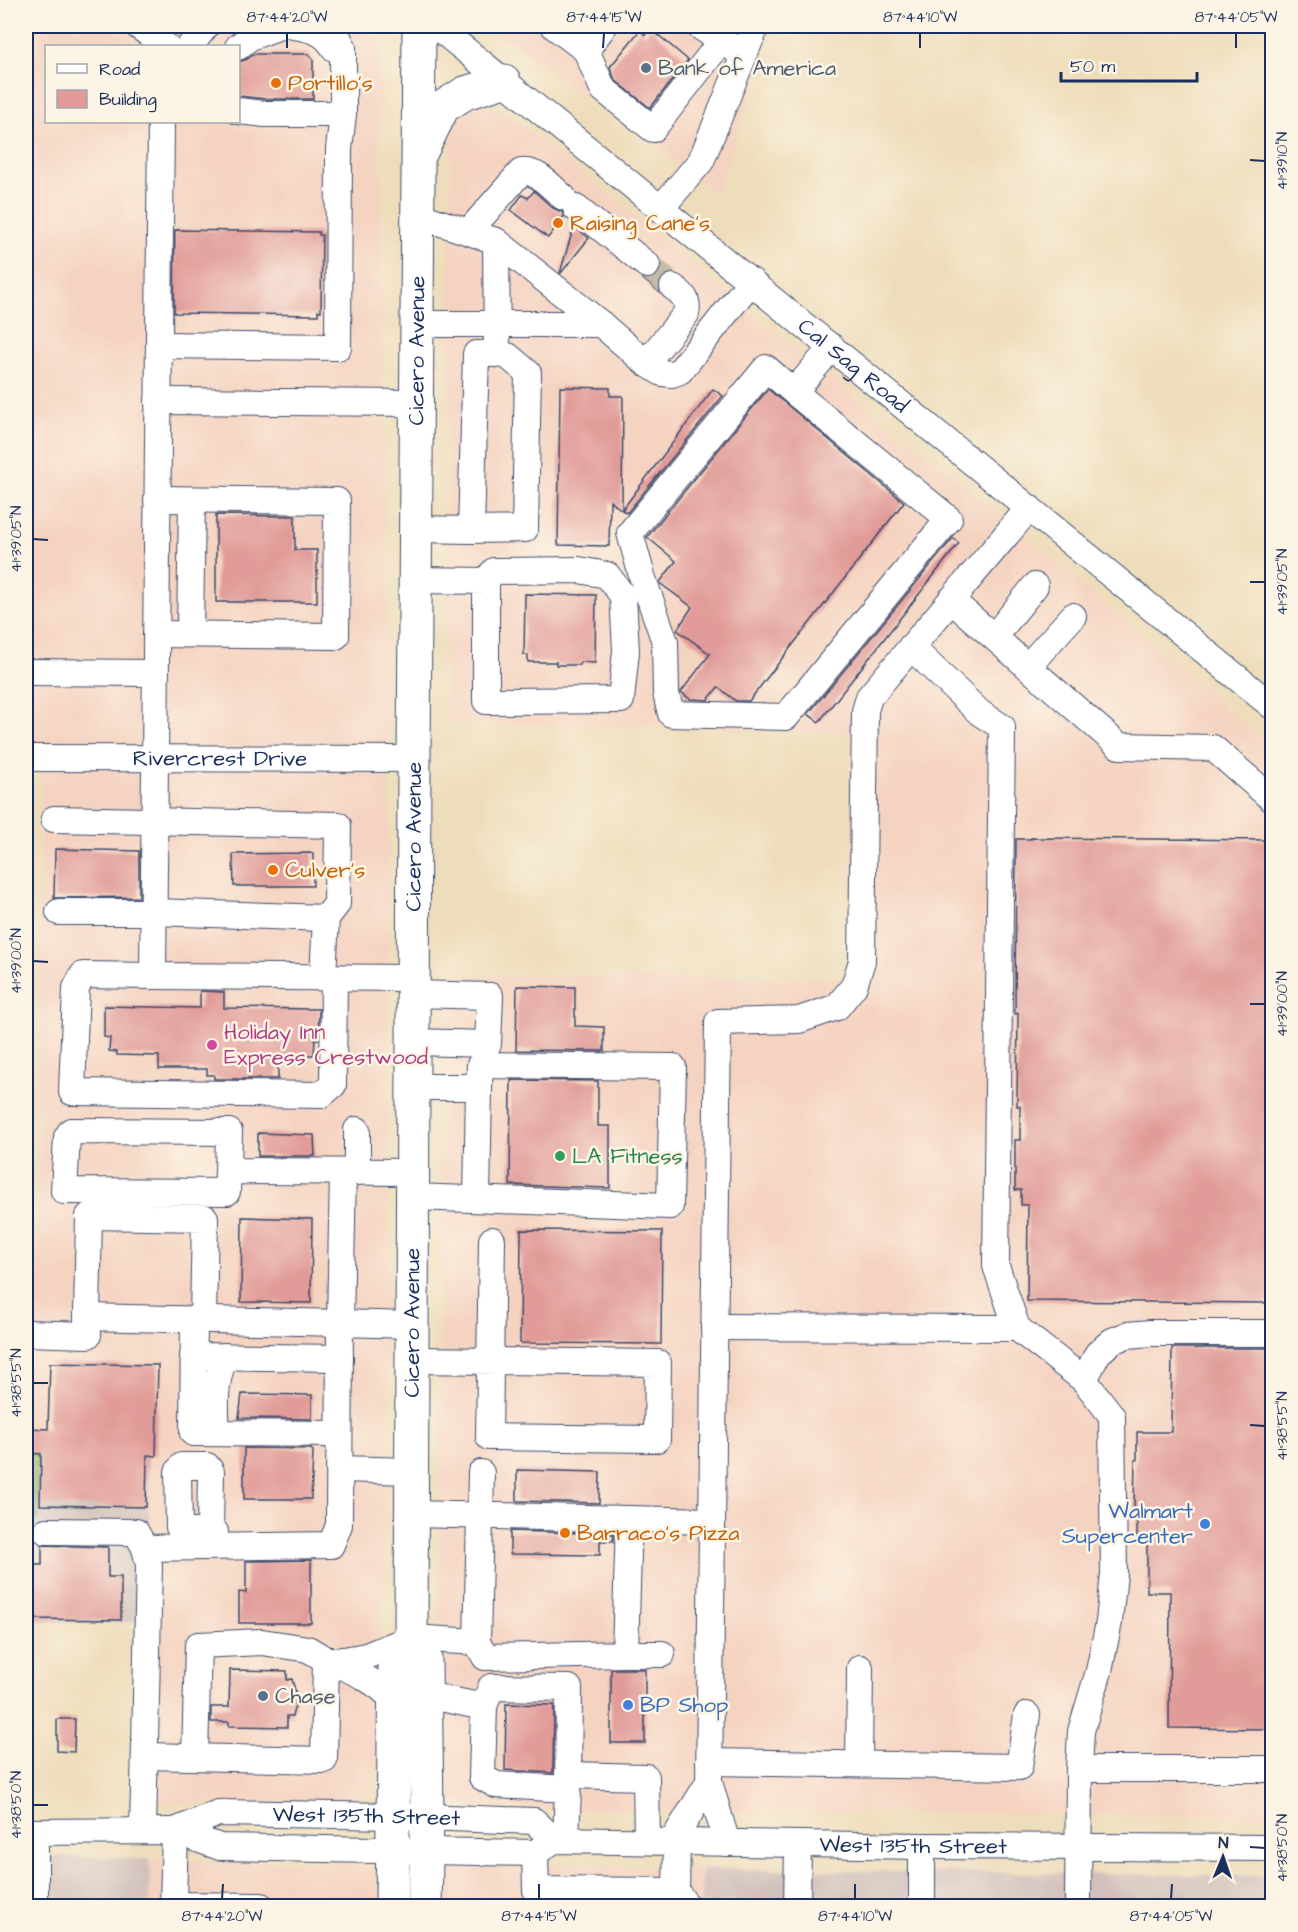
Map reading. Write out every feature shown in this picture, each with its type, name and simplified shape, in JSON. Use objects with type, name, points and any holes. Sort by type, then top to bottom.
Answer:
[{"type":"main road","name":"Cicero Avenue","points":[[411,1644],[419,26]]},
{"type":"main road","points":[[418,159],[443,107],[465,93],[504,81]]},
{"type":"main road","points":[[392,1906],[395,1665],[411,1644],[425,1659],[427,1817],[425,1906]]},
{"type":"street","points":[[138,26],[163,45]]},
{"type":"street","points":[[191,45],[206,26]]},
{"type":"street","points":[[240,45],[250,37],[280,26]]},
{"type":"street","points":[[293,26],[314,29],[330,40],[343,64]]},
{"type":"street","points":[[159,345],[338,347],[339,150],[343,114],[343,47],[336,33],[326,26]]},
{"type":"street","name":"Cal Sag Road","points":[[436,26],[1272,706]]},
{"type":"street","points":[[554,26],[586,50],[603,88],[653,129],[722,40]]},
{"type":"street","points":[[586,50],[604,26]]},
{"type":"street","points":[[699,26],[744,55]]},
{"type":"street","points":[[661,208],[701,161],[756,26]]},
{"type":"street","points":[[240,111],[265,114],[343,114]]},
{"type":"street","points":[[153,976],[161,123]]},
{"type":"street","points":[[469,231],[521,172],[527,171],[534,173],[647,265]]},
{"type":"street","points":[[417,215],[496,241],[601,324],[646,363],[662,373],[672,374],[680,371],[751,281]]},
{"type":"street","points":[[496,241],[497,354]]},
{"type":"street","points":[[646,363],[686,314],[688,305],[685,296],[673,286]]},
{"type":"street","points":[[417,324],[601,324]]},
{"type":"street","points":[[794,392],[832,347]]},
{"type":"street","points":[[415,529],[471,530],[525,530],[528,373],[508,356],[497,354],[476,354],[471,530]]},
{"type":"street","points":[[766,368],[794,392],[949,519],[786,717],[671,714],[666,693],[665,642],[642,576],[630,532],[766,368]]},
{"type":"street","points":[[158,401],[416,403]]},
{"type":"street","points":[[156,634],[336,636],[337,501],[158,499]]},
{"type":"street","points":[[190,634],[192,500]]},
{"type":"street","points":[[727,1843],[709,1772],[718,1022],[799,1020],[837,1007],[854,986],[862,961],[865,711],[869,697],[1029,508]]},
{"type":"street","points":[[415,580],[486,581],[590,584],[601,590],[612,607],[615,623],[615,657],[624,673],[621,700],[486,701],[486,581]]},
{"type":"street","points":[[994,637],[1035,586]]},
{"type":"street","points":[[951,600],[1119,746],[1213,748],[1272,799]]},
{"type":"street","points":[[1028,666],[1073,616]]},
{"type":"street","points":[[911,647],[980,713],[1002,727],[996,1266],[1017,1328],[1084,1380],[1112,1416],[1114,1574],[1109,1622],[1099,1671],[1081,1731],[1078,1906]]},
{"type":"street","points":[[26,672],[156,673]]},
{"type":"street","name":"Rivercrest Drive","points":[[26,758],[414,759]]},
{"type":"street","points":[[54,819],[338,825],[337,904],[326,918],[328,977],[333,1085],[321,1095],[72,1092],[75,988],[82,975],[328,977],[490,996],[488,1044],[413,1042]]},
{"type":"street","points":[[59,912],[154,912],[326,918]]},
{"type":"street","points":[[228,1171],[350,1172],[477,1199],[670,1206],[673,1067],[480,1065],[477,1199]]},
{"type":"street","points":[[413,1087],[479,1087]]},
{"type":"street","points":[[146,1548],[331,1545],[339,1525],[340,1323],[350,1172],[357,1130]]},
{"type":"street","points":[[71,1131],[229,1132],[228,1171],[227,1192],[64,1191],[67,1137],[71,1131]]},
{"type":"street","points":[[26,1333],[87,1335],[89,1216],[205,1218],[198,1320],[193,1356],[193,1432],[339,1434]]},
{"type":"street","points":[[412,1360],[490,1362],[658,1364],[657,1439],[489,1437],[490,1362],[492,1240]]},
{"type":"street","points":[[87,1317],[412,1325]]},
{"type":"street","points":[[714,1327],[1017,1328]]},
{"type":"street","points":[[1084,1380],[1098,1353],[1112,1341],[1127,1335],[1272,1333]]},
{"type":"street","points":[[193,1356],[340,1358]]},
{"type":"street","points":[[217,1433],[215,1401],[218,1374],[225,1356]]},
{"type":"street","points":[[339,1469],[412,1471]]},
{"type":"street","points":[[481,1473],[477,1642],[485,1658],[662,1654]]},
{"type":"street","points":[[412,1514],[712,1521]]},
{"type":"street","points":[[625,1654],[629,1519]]},
{"type":"street","points":[[46,1531],[136,1532],[146,1548],[149,1565],[143,1830]]},
{"type":"street","points":[[210,1532],[327,1534],[335,1532]]},
{"type":"street","points":[[195,1757],[198,1645],[262,1642],[308,1649],[326,1660],[359,1673],[384,1690],[394,1701]]},
{"type":"street","points":[[326,1660],[366,1656],[411,1644],[477,1642]]},
{"type":"street","points":[[145,1756],[324,1760],[326,1660]]},
{"type":"street","points":[[859,1764],[860,1668]]},
{"type":"street","points":[[647,1841],[646,1777],[568,1782],[496,1785],[482,1777],[484,1707],[491,1687],[569,1688],[568,1782],[536,1898],[682,1899],[675,1842],[709,1772]]},
{"type":"street","points":[[426,1695],[484,1707]]},
{"type":"street","points":[[709,1772],[859,1764],[1019,1767],[1027,1715]]},
{"type":"street","points":[[1079,1769],[1272,1769]]},
{"type":"street","name":"West 135th Street","points":[[175,1831],[218,1813],[427,1817],[534,1821],[552,1844]]},
{"type":"street","points":[[175,1831],[173,1906],[261,1906]]},
{"type":"street","name":"West 135th Street","points":[[30,1832],[175,1831],[220,1847],[393,1851],[647,1841],[922,1846],[1272,1848]]},
{"type":"street","points":[[30,1832],[35,1906]]},
{"type":"street","points":[[797,1906],[798,1844]]},
{"type":"street","points":[[922,1846],[922,1906]]},
{"type":"shaded area","points":[[26,26],[362,26],[379,39],[389,777],[387,1569],[379,1630],[377,1767],[365,1796],[342,1806],[132,1803],[150,1540],[148,1457],[26,1454],[26,1286],[38,1286],[41,766],[26,766]]},
{"type":"shaded area","points":[[490,26],[773,26],[717,193]]},
{"type":"shaded area","points":[[482,103],[504,112],[645,223],[766,326],[1002,515],[1272,748],[1272,1818],[472,1808],[456,1799],[444,1783],[437,1767],[443,975],[842,979],[848,960],[853,733],[655,726],[446,724],[451,137],[459,113]]},
{"type":"shaded area","points":[[37,1454],[148,1457],[150,1540],[157,1623],[26,1621],[26,1524],[37,1518]]},
{"type":"shaded area","points":[[26,1855],[150,1859],[149,1906],[26,1906]]},
{"type":"shaded area","points":[[150,1859],[353,1863],[370,1869],[378,1884],[378,1906],[149,1906]]},
{"type":"shaded area","points":[[445,1862],[702,1869],[701,1906],[444,1906]]},
{"type":"shaded area","points":[[702,1869],[1272,1876],[1272,1906],[701,1906]]},
{"type":"green space","points":[[26,1454],[37,1454],[37,1519],[26,1524]]},
{"type":"building","name":"Bank of America","points":[[650,28],[688,60],[650,108],[615,80],[610,67],[640,30],[645,35]]},
{"type":"building","name":"Portillo's","points":[[254,54],[309,54],[313,60],[313,99],[240,96],[240,61]]},
{"type":"building","points":[[534,191],[564,216],[548,238],[511,210],[522,195],[528,198]]},
{"type":"building","points":[[574,226],[589,238],[560,273]]},
{"type":"building","points":[[175,230],[319,232],[319,235],[322,235],[321,311],[318,311],[318,315],[174,313]]},
{"type":"building","points":[[662,265],[671,273],[661,279],[658,285],[659,292],[643,279],[653,279],[659,274]]},
{"type":"building","points":[[560,387],[610,388],[610,396],[623,396],[622,510],[610,501],[609,546],[558,545]]},
{"type":"building","points":[[713,389],[723,396],[627,513],[622,510]]},
{"type":"building","points":[[768,389],[904,502],[749,701],[736,701],[718,687],[708,700],[690,699],[681,692],[710,654],[677,630],[692,607],[661,584],[660,582],[676,561],[647,537]]},
{"type":"building","points":[[216,515],[295,516],[295,550],[317,550],[317,602],[216,602]]},
{"type":"building","points":[[953,538],[959,543],[819,722],[808,714]]},
{"type":"building","points":[[525,594],[596,595],[595,663],[556,665],[556,662],[528,662],[528,655],[524,655]]},
{"type":"building","points":[[1016,839],[1272,840],[1272,1303],[1027,1301],[1028,1205],[1021,1205],[1021,1190],[1015,1190],[1015,1140],[1020,1140],[1020,1106],[1017,1106],[1018,1013],[1015,1014]]},
{"type":"building","points":[[55,849],[139,851],[139,897],[54,898]]},
{"type":"building","name":"Culver's","points":[[313,853],[313,886],[234,886],[233,854]]},
{"type":"building","points":[[517,986],[575,987],[575,1026],[604,1027],[604,1051],[516,1050]]},
{"type":"building","name":"Holiday Inn Express Crestwood","points":[[200,991],[224,992],[224,1008],[319,1009],[318,1039],[315,1039],[314,1055],[305,1055],[307,1060],[278,1059],[278,1079],[214,1079],[214,1075],[207,1075],[207,1069],[159,1069],[159,1056],[117,1055],[117,1052],[109,1051],[110,1038],[104,1037],[104,1006],[200,1008]]},
{"type":"building","name":"LA Fitness","points":[[511,1080],[598,1081],[598,1126],[610,1126],[610,1188],[510,1185]]},
{"type":"building","points":[[258,1133],[314,1135],[315,1156],[258,1156]]},
{"type":"building","points":[[242,1217],[312,1219],[311,1303],[241,1302]]},
{"type":"building","points":[[521,1230],[662,1231],[661,1344],[520,1343]]},
{"type":"building","name":"Walmart Supercenter","points":[[1172,1348],[1272,1348],[1272,1729],[1169,1728],[1170,1592],[1147,1592],[1147,1540],[1137,1540],[1137,1507],[1134,1507],[1137,1432],[1171,1432]]},
{"type":"building","points":[[50,1363],[158,1365],[156,1456],[147,1455],[146,1507],[40,1505],[41,1454],[28,1453],[28,1428],[48,1429]]},
{"type":"building","points":[[242,1394],[312,1395],[312,1419],[239,1418]]},
{"type":"building","points":[[244,1448],[311,1449],[313,1451],[311,1499],[244,1499]]},
{"type":"building","points":[[517,1470],[600,1472],[599,1503],[517,1501]]},
{"type":"building","name":"Barraco's Pizza","points":[[510,1531],[614,1534],[613,1541],[600,1541],[600,1555],[510,1554]]},
{"type":"building","points":[[42,1545],[108,1547],[108,1577],[121,1577],[121,1620],[26,1619],[26,1565],[42,1565]]},
{"type":"building","points":[[311,1560],[311,1623],[239,1623],[239,1592],[246,1593],[246,1561]]},
{"type":"building","name":"BP Shop","points":[[611,1669],[645,1669],[645,1743],[611,1743]]},
{"type":"building","name":"Chase","points":[[230,1670],[287,1671],[287,1680],[292,1679],[297,1699],[292,1716],[287,1716],[287,1727],[229,1726],[229,1722],[211,1722],[211,1707],[229,1707]]},
{"type":"building","points":[[506,1704],[554,1705],[553,1773],[505,1770]]},
{"type":"building","points":[[57,1719],[75,1719],[74,1752],[57,1751]]},
{"type":"tunnel","points":[[647,265],[673,287]]},
{"type":"place","name":"Bank of America","points":[[646,68]]},
{"type":"place","name":"Portillo's","points":[[276,83]]},
{"type":"place","name":"Raising Cane's","points":[[558,223]]},
{"type":"place","name":"Culver's","points":[[273,870]]},
{"type":"place","name":"Holiday Inn Express Crestwood","points":[[212,1045]]},
{"type":"place","name":"LA Fitness","points":[[560,1156]]},
{"type":"place","name":"Walmart Supercenter","points":[[1205,1524]]},
{"type":"place","name":"Barraco's Pizza","points":[[565,1533]]},
{"type":"place","name":"Chase","points":[[263,1696]]},
{"type":"place","name":"BP Shop","points":[[628,1705]]}]
